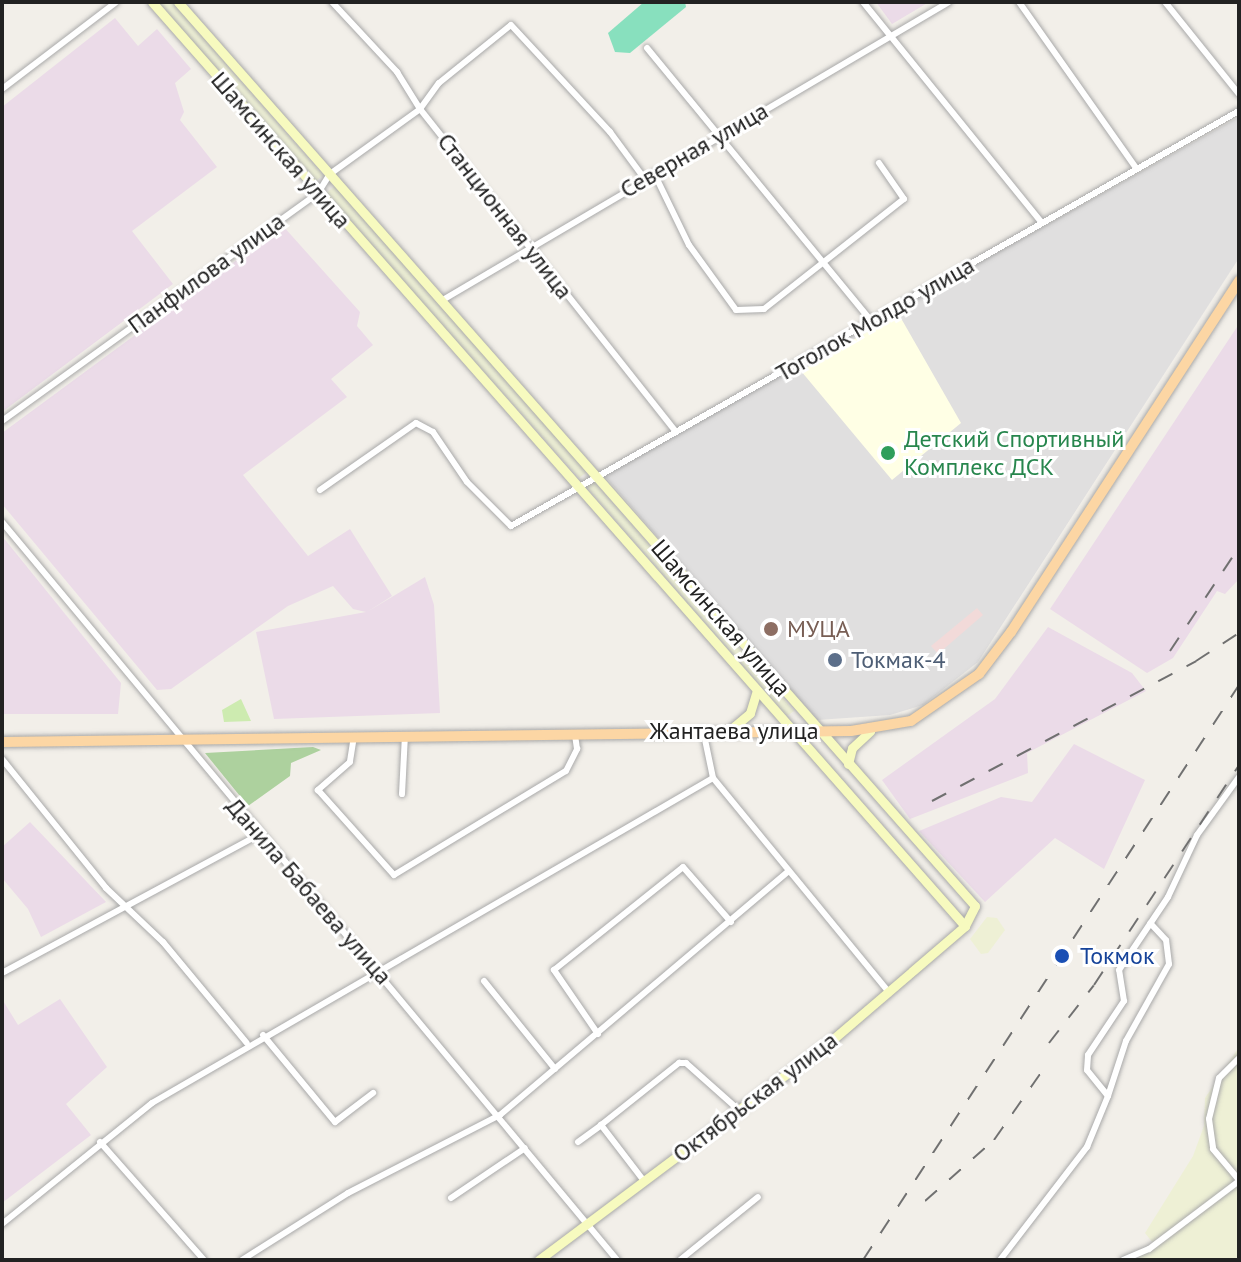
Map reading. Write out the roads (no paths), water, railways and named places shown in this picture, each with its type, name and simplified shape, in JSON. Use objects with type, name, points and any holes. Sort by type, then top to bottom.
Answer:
[{"type":"main road","name":"Шамсинская улица","points":[[152,2],[965,926],[975,906],[178,2]]},
{"type":"main road","name":"Жантаева улица","points":[[2,742],[703,730],[870,731],[925,714],[979,674],[1053,570],[1239,281]]},
{"type":"main road","points":[[730,730],[750,713],[757,690]]},
{"type":"main road","points":[[848,764],[852,748],[870,731]]},
{"type":"main road","name":"Октябрьская улица","points":[[539,1260],[739,1110],[965,926]]},
{"type":"street","points":[[2,89],[116,2]]},
{"type":"street","name":"Станционная улица","points":[[332,2],[397,72],[420,109],[676,432]]},
{"type":"street","points":[[863,2],[1042,223]]},
{"type":"street","name":"Северная улица","points":[[441,301],[644,178],[949,2]]},
{"type":"street","points":[[1019,2],[1137,169]]},
{"type":"street","points":[[1165,2],[1239,94]]},
{"type":"street","name":"Панфилова улица","points":[[2,421],[318,193],[330,174],[420,109],[439,83],[511,25],[610,132],[644,178]]},
{"type":"street","points":[[647,48],[871,321]]},
{"type":"street","name":"Тоголок Молдо улица","points":[[320,490],[416,423],[433,432],[467,482],[511,526],[1239,111]]},
{"type":"street","points":[[654,173],[689,245],[736,310],[764,309],[904,199],[879,163]]},
{"type":"street","name":"Данила Бабаева улица","points":[[2,522],[258,835],[382,973],[617,1260]]},
{"type":"street","points":[[703,730],[713,778],[888,991]]},
{"type":"street","points":[[354,736],[350,762],[318,790],[394,875],[566,771],[577,749],[575,733]]},
{"type":"street","points":[[402,794],[405,735]]},
{"type":"street","points":[[2,759],[247,1043]]},
{"type":"street","points":[[1108,1096],[1087,1070],[1088,1055],[1124,1001],[1119,970],[1150,923],[1197,835],[1239,777]]},
{"type":"street","points":[[2,1224],[100,1142],[247,1043],[382,973],[713,778]]},
{"type":"street","points":[[2,973],[258,835]]},
{"type":"street","points":[[598,1034],[554,970],[683,867],[731,922]]},
{"type":"street","points":[[242,1260],[348,1193],[500,1115],[788,872]]},
{"type":"street","points":[[1000,1260],[1087,1147],[1126,1041],[1169,964],[1166,940],[1150,923]]},
{"type":"street","points":[[484,981],[555,1069]]},
{"type":"street","points":[[263,1035],[335,1122],[373,1093]]},
{"type":"street","points":[[1123,1260],[1149,1249],[1239,1181],[1213,1149],[1209,1119],[1219,1078],[1239,1058]]},
{"type":"street","points":[[578,1142],[682,1062],[739,1110]]},
{"type":"street","points":[[601,1125],[644,1181]]},
{"type":"street","points":[[100,1142],[204,1260]]},
{"type":"street","points":[[451,1198],[525,1148]]},
{"type":"street","points":[[680,1260],[758,1197]]},
{"type":"railway","points":[[1170,651],[1239,547]]},
{"type":"railway","points":[[932,801],[1196,661],[1239,633]]},
{"type":"railway","points":[[863,1260],[1239,685]]},
{"type":"railway","points":[[1049,1043],[1094,985],[1239,765]]},
{"type":"railway","points":[[925,1201],[994,1140],[1047,1064]]},
{"type":"place","name":"Детский Спортивный Комплекс ДСК","points":[[888,453]]},
{"type":"place","name":"МУЦА","points":[[771,629]]},
{"type":"place","name":"Токмак-4","points":[[835,660]]},
{"type":"place","name":"Токмок","points":[[1062,956]]}]
